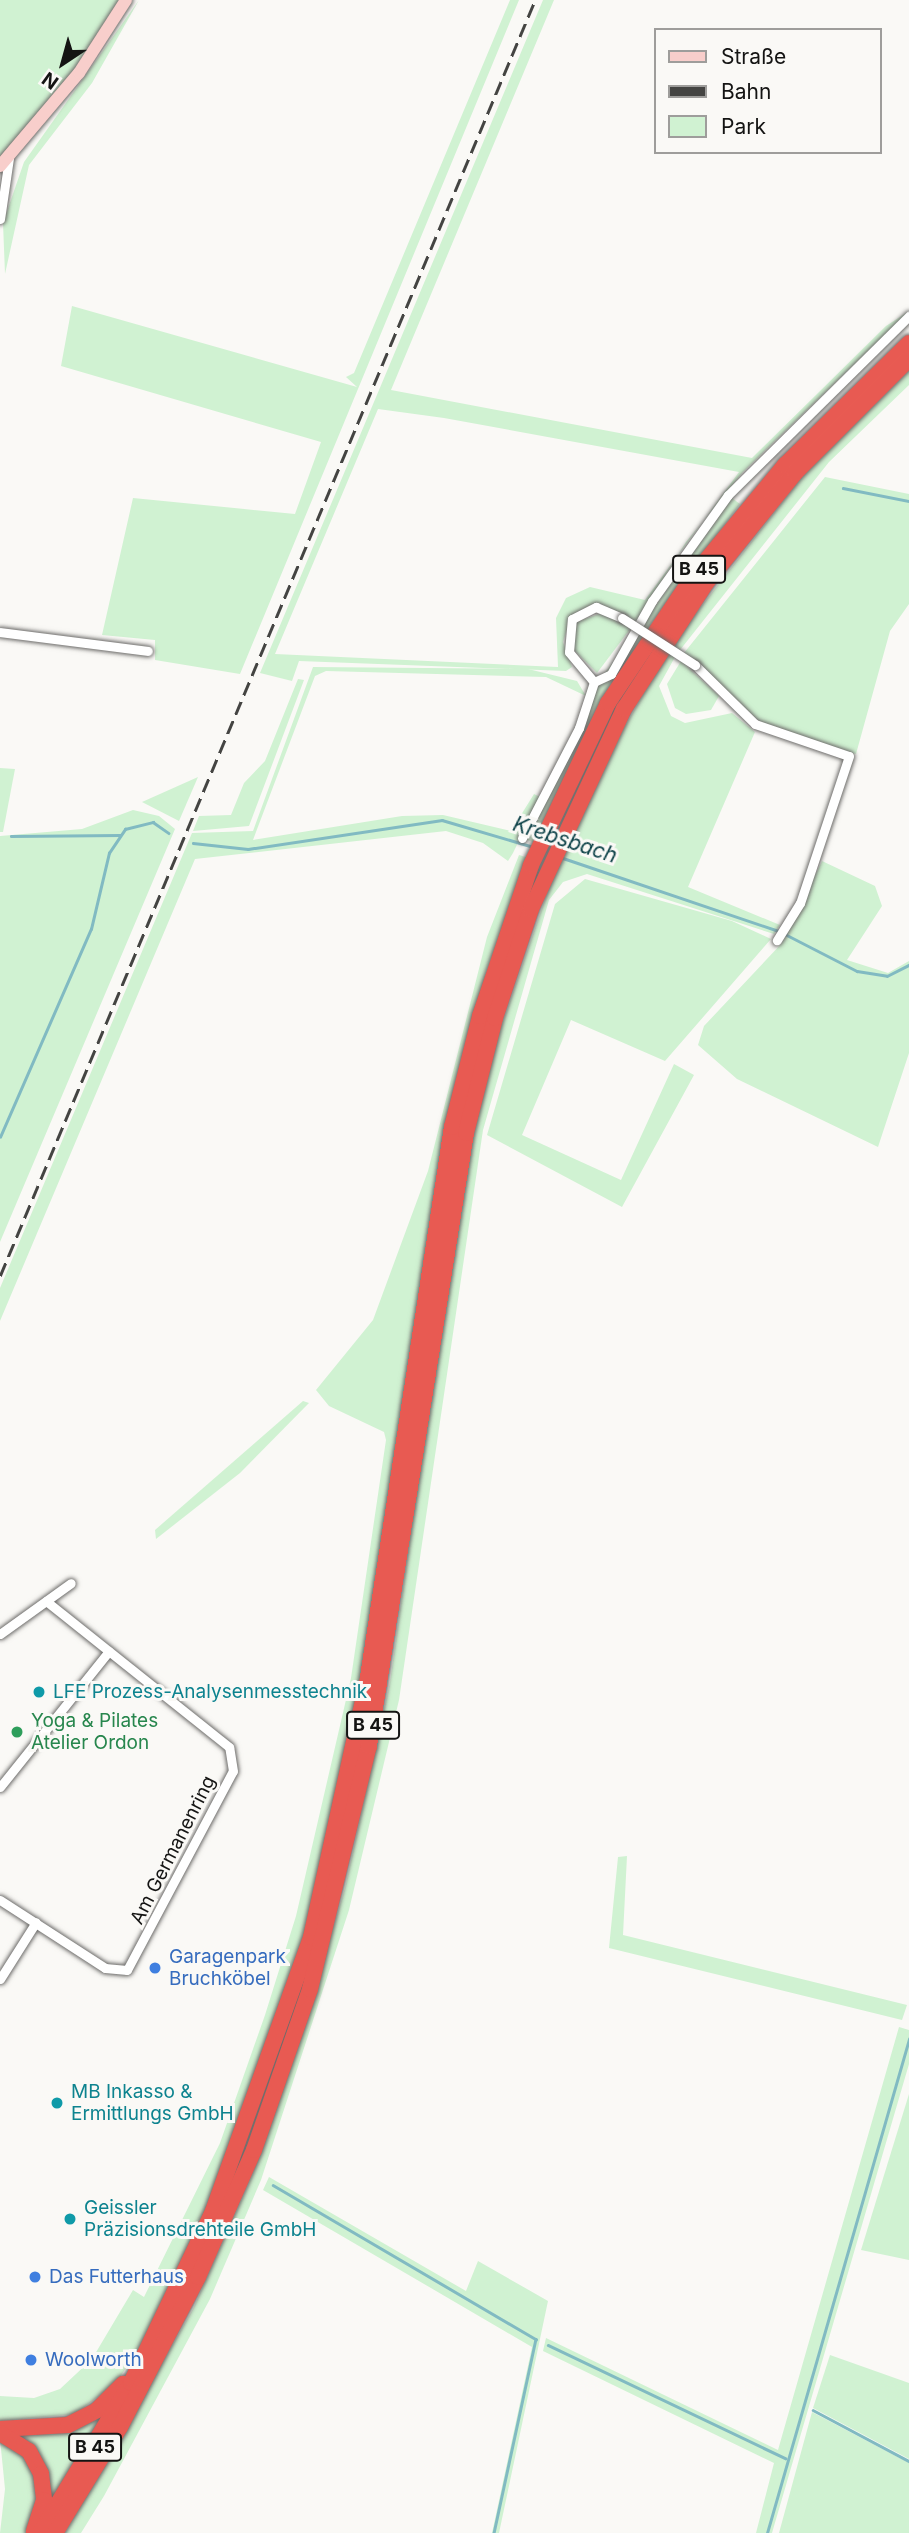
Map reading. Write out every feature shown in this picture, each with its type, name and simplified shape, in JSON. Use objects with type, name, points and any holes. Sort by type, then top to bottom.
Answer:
[{"type":"highway","name":"B 45","points":[[40,2533],[143,2357],[241,2147],[321,1899],[368,1677],[452,1127],[480,1016],[608,703],[694,575],[785,465],[909,343]]},
{"type":"highway","name":"B 45","points":[[552,839],[624,709],[706,583],[795,473],[909,359]]},
{"type":"highway","name":"B 45","points":[[55,2533],[198,2277],[254,2150],[310,1989],[369,1746],[469,1122],[495,1018],[539,868]]},
{"type":"highway","points":[[0,2431],[43,2430],[82,2419],[108,2401],[143,2357]]},
{"type":"highway","points":[[0,2431],[24,2447],[41,2474],[44,2500],[33,2533]]},
{"type":"street","points":[[0,219],[4,162],[79,74],[126,0]]},
{"type":"street","points":[[522,838],[579,728],[594,682],[611,674],[652,601],[728,495],[909,316]]},
{"type":"street","points":[[594,682],[569,652],[572,619],[596,607],[622,618],[695,665],[755,724],[849,756],[788,922],[778,940]]},
{"type":"street","points":[[0,632],[148,651]]},
{"type":"street","points":[[0,1634],[71,1583]]},
{"type":"street","name":"Am Germanenring","points":[[0,1900],[105,1968],[127,1970],[233,1771],[229,1747],[46,1601]]},
{"type":"street","points":[[0,1787],[109,1651]]},
{"type":"street","points":[[0,1979],[36,1922]]},
{"type":"green space","points":[[0,0],[119,0],[74,70],[0,160]]},
{"type":"green space","points":[[139,0],[92,83],[29,165],[5,274],[3,223],[24,162]]},
{"type":"green space","points":[[510,0],[519,0],[240,674],[155,660],[155,640],[102,635],[133,498],[295,514],[321,442],[61,366],[72,306],[357,387],[346,377],[354,373]]},
{"type":"green space","points":[[543,0],[554,0],[391,390],[752,458],[886,326],[909,311],[743,472],[702,522],[739,472],[444,418],[378,409],[275,654],[558,667],[556,618],[566,598],[590,587],[645,600],[677,557],[636,622],[596,605],[571,616],[563,642],[572,667],[566,671],[299,661],[292,681],[260,673]]},
{"type":"green space","points":[[909,370],[909,385],[829,462],[680,650],[672,644],[802,477]]},
{"type":"green space","points":[[825,477],[909,494],[909,604],[890,631],[856,754],[770,731],[684,653]]},
{"type":"green space","points":[[732,498],[740,504],[647,629],[642,625]]},
{"type":"green space","points":[[602,613],[631,628],[597,673],[573,649],[576,622]]},
{"type":"green space","points":[[637,632],[643,636],[535,843],[525,839],[595,685]]},
{"type":"green space","points":[[668,652],[675,657],[659,686],[671,716],[685,723],[732,713],[755,732],[688,887],[780,925],[774,934],[587,874],[563,882],[549,900],[483,1130],[399,1700],[349,1910],[261,2180],[210,2299],[104,2496],[81,2533],[65,2533],[193,2309],[252,2176],[295,2056],[345,1888],[390,1682],[451,1246],[488,1065],[552,879],[625,726]]},
{"type":"green space","points":[[681,661],[719,696],[711,710],[686,714],[675,708],[667,684]]},
{"type":"green space","points":[[313,667],[528,669],[577,681],[586,696],[546,677],[326,671],[315,676],[253,840],[402,816],[443,815],[511,831],[534,794],[540,797],[513,853],[508,861],[483,843],[446,831],[195,859],[0,1321],[0,1288],[192,833],[253,831]]},
{"type":"green space","points":[[298,679],[304,680],[249,826],[193,831],[199,816],[231,815],[244,783],[265,761]]},
{"type":"green space","points":[[0,768],[15,769],[3,832],[0,832]]},
{"type":"green space","points":[[198,777],[179,821],[142,802]]},
{"type":"green space","points":[[133,810],[159,816],[175,829],[0,1242],[0,836],[82,829]]},
{"type":"green space","points":[[519,855],[529,858],[487,969],[446,1124],[349,1748],[307,1928],[212,2199],[138,2350],[116,2383],[75,2414],[0,2421],[0,2396],[34,2398],[60,2389],[92,2359],[133,2290],[144,2297],[220,2143],[265,2015],[296,1916],[351,1678],[386,1440],[384,1432],[329,1406],[316,1390],[373,1320],[428,1171],[487,937]]},
{"type":"green space","points":[[822,861],[875,886],[882,906],[847,960],[888,973],[909,961],[909,1053],[878,1147],[737,1079],[698,1045],[704,1026],[782,943]]},
{"type":"green space","points":[[585,879],[732,921],[771,939],[665,1061],[571,1020],[522,1135],[621,1180],[674,1064],[694,1075],[622,1207],[487,1135],[555,904]]},
{"type":"green space","points":[[303,1401],[309,1403],[240,1473],[156,1539],[155,1530]]},
{"type":"green space","points":[[627,1856],[623,1935],[907,2005],[902,2020],[609,1948],[618,1857]]},
{"type":"green space","points":[[899,2027],[909,2030],[909,2064],[772,2533],[756,2533],[774,2463],[543,2351],[546,2338],[778,2450]]},
{"type":"green space","points":[[909,2094],[909,2260],[861,2250]]},
{"type":"green space","points":[[269,2177],[466,2291],[478,2261],[548,2301],[499,2533],[492,2533],[532,2347],[263,2190]]},
{"type":"green space","points":[[830,2355],[909,2383],[909,2459],[813,2408]]},
{"type":"green space","points":[[107,2411],[52,2500],[16,2434]]},
{"type":"green space","points":[[812,2412],[909,2463],[909,2533],[779,2533]]},
{"type":"green space","points":[[0,2439],[28,2458],[39,2491],[27,2533],[0,2533],[5,2489]]},
{"type":"waterway","points":[[843,488],[909,501]]},
{"type":"waterway","name":"Krebsbach","points":[[193,843],[248,849],[442,820],[534,847]]},
{"type":"waterway","name":"Krebsbach","points":[[0,1137],[91,929],[109,853],[125,829],[153,822],[169,833]]},
{"type":"waterway","points":[[11,836],[120,835]]},
{"type":"waterway","name":"Krebsbach","points":[[563,858],[779,931]]},
{"type":"waterway","name":"Krebsbach","points":[[785,934],[857,971],[887,976],[909,965]]},
{"type":"waterway","points":[[767,2533],[909,2039]]},
{"type":"waterway","points":[[273,2185],[536,2339],[494,2533]]},
{"type":"waterway","points":[[548,2345],[785,2458]]},
{"type":"waterway","points":[[813,2410],[909,2461]]},
{"type":"railway","points":[[0,1276],[535,0]]},
{"type":"place","name":"LFE Prozess-Analysenmesstechnik","points":[[39,1692]]},
{"type":"place","name":"Yoga & Pilates Atelier Ordon","points":[[17,1732]]},
{"type":"place","name":"Garagenpark Bruchköbel","points":[[155,1968]]},
{"type":"place","name":"MB Inkasso & Ermittlungs GmbH","points":[[57,2103]]},
{"type":"place","name":"Geissler Präzisionsdrehteile GmbH","points":[[70,2219]]},
{"type":"place","name":"Das Futterhaus","points":[[35,2277]]},
{"type":"place","name":"Woolworth","points":[[31,2360]]}]
